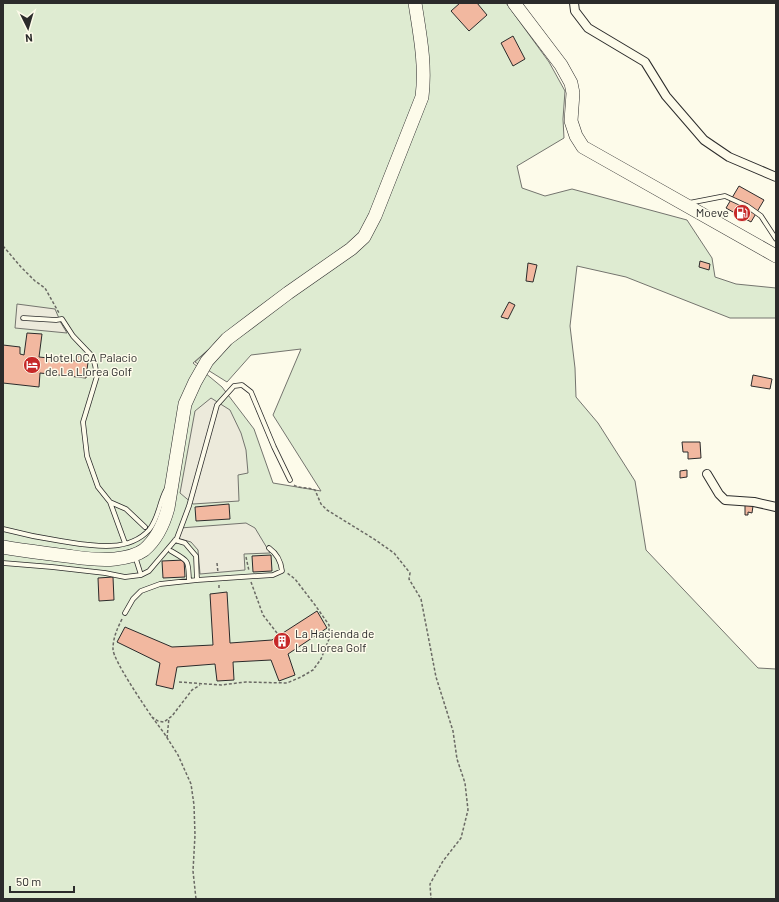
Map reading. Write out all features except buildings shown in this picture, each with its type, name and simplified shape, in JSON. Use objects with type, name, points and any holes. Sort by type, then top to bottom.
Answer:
[{"type":"highway","points":[[3,547],[104,560],[134,555],[144,550],[153,539],[164,522],[168,508],[185,404],[207,361],[227,339],[364,237],[375,216],[422,97],[424,80],[423,58],[415,3]]},
{"type":"highway","points":[[514,3],[561,65],[570,83],[573,93],[571,121],[576,136],[583,147],[776,256]]},
{"type":"street","points":[[574,3],[575,11],[588,28],[644,62],[666,96],[704,140],[729,157],[776,177]]},
{"type":"street","points":[[707,474],[724,500],[754,502],[776,507]]},
{"type":"lane","points":[[685,204],[725,196],[747,206],[761,216],[776,239]]},
{"type":"lane","points":[[23,318],[62,319],[73,336],[92,356],[97,376],[84,422],[87,456],[98,487],[110,502],[125,543]]},
{"type":"lane","points":[[3,563],[52,566],[125,577],[141,575],[149,571],[175,540],[189,506],[217,405],[234,386],[242,385],[251,392],[274,447],[290,480]]},
{"type":"lane","points":[[3,529],[25,535],[92,546],[125,543],[134,540],[148,530],[157,517],[163,495],[174,474]]},
{"type":"lane","points":[[110,502],[126,509],[145,527]]},
{"type":"lane","points":[[175,540],[185,543],[196,556],[198,580]]},
{"type":"lane","points":[[125,613],[133,599],[141,591],[160,584],[198,580],[273,576],[282,571],[281,564],[275,552],[269,548]]},
{"type":"lane","points":[[171,551],[186,559],[188,562],[189,581]]},
{"type":"lane","points":[[134,555],[141,575]]},
{"type":"path","points":[[3,246],[35,281],[46,288],[62,319]]},
{"type":"path","points":[[290,480],[295,486],[301,488],[307,487],[315,490],[321,504],[327,510],[394,553],[410,573],[409,579],[421,599],[436,677],[453,731],[457,759],[465,783],[468,810],[461,838],[443,861],[430,884],[431,899]]},
{"type":"path","points":[[246,557],[250,577],[263,615],[277,633]]},
{"type":"path","points":[[179,682],[221,685],[246,682],[286,683],[313,670],[321,659],[329,639],[329,625],[316,604],[295,579],[282,571]]},
{"type":"path","points":[[125,613],[115,633],[113,650],[127,678],[178,755],[191,784],[194,805],[195,835],[193,871],[196,899]]},
{"type":"path","points":[[152,717],[158,721],[164,722],[172,716],[192,690],[202,684]]},
{"type":"path","points":[[167,738],[169,718]]},
{"type":"green space","points":[[3,3],[506,3],[549,62],[565,91],[563,119],[564,138],[517,166],[522,188],[545,196],[572,189],[687,220],[712,258],[715,277],[736,284],[776,288],[776,318],[730,318],[626,277],[577,266],[570,326],[575,368],[576,397],[598,423],[635,481],[646,550],[758,668],[776,669],[776,899],[3,899]],"holes":[[[216,343],[195,362],[227,382],[251,355],[301,349],[273,415],[321,491],[273,483],[254,429],[222,387],[193,363]]]},
{"type":"shaded area","points":[[17,304],[55,309],[67,333],[15,328]]},
{"type":"shaded area","points":[[211,398],[230,410],[241,433],[246,450],[248,473],[238,475],[239,501],[193,504],[180,493],[195,411]]},
{"type":"shaded area","points":[[246,523],[255,528],[270,553],[244,554],[245,570],[200,574],[198,550],[191,542],[177,538],[180,528]]},
{"type":"place","name":"Moeve","points":[[742,213]]},
{"type":"place","name":"Hotel OCA Palacio de La Llorea Golf","points":[[32,365]]},
{"type":"place","name":"La Hacienda de La Llorea Golf","points":[[282,641]]}]
